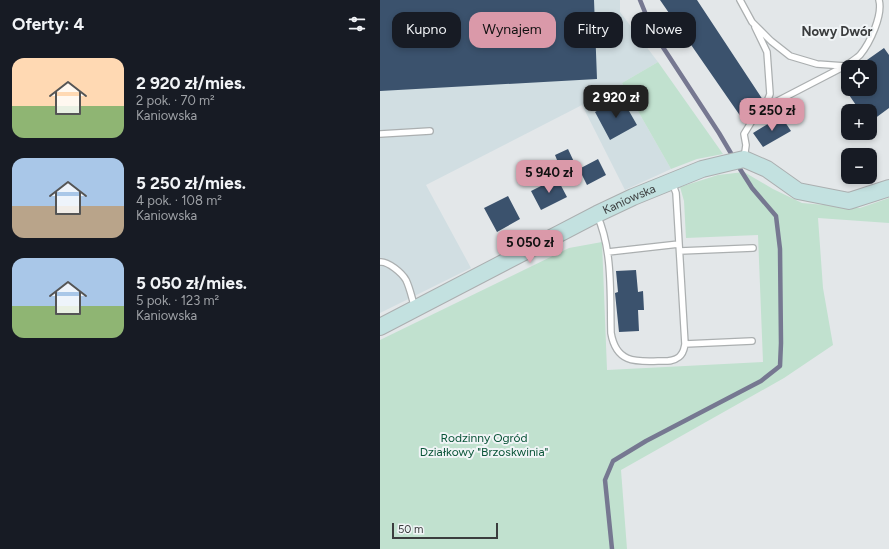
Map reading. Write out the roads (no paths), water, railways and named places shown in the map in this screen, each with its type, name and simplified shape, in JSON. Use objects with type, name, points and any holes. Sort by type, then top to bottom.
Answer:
[{"type":"street","name":"Kaniowska","points":[[380,327],[597,214],[633,197],[702,169],[744,159]]},
{"type":"street","points":[[744,159],[767,169],[798,191],[849,201],[889,188]]},
{"type":"lane","points":[[740,0],[767,52],[770,94],[764,108],[752,121],[744,134],[746,145],[744,159]]},
{"type":"lane","points":[[853,60],[860,55],[873,33],[881,6],[879,0]]},
{"type":"lane","points":[[752,22],[771,41],[790,56],[817,64],[841,66]]},
{"type":"lane","points":[[764,108],[841,68]]},
{"type":"lane","points":[[380,134],[430,131]]},
{"type":"lane","points":[[597,214],[602,224],[608,252],[611,333],[614,345],[620,354],[637,362],[675,360],[683,354],[685,344],[676,193],[672,181]]},
{"type":"lane","points":[[608,252],[679,244]]},
{"type":"lane","points":[[680,251],[752,248]]},
{"type":"lane","points":[[380,262],[383,262],[395,269],[406,280],[416,308]]},
{"type":"lane","points":[[685,344],[752,341]]},
{"type":"waterway","points":[[640,0],[653,32],[732,155]]},
{"type":"waterway","points":[[612,549],[605,480],[613,461],[646,441],[761,381],[780,366],[780,249],[776,216],[752,188],[740,169]]},
{"type":"district","name":"Nowy Dwór","points":[[837,31]]},
{"type":"park label","name":"Rodzinny Ogród Działkowy \"Brzoskwinia\"","points":[[484,445]]}]
